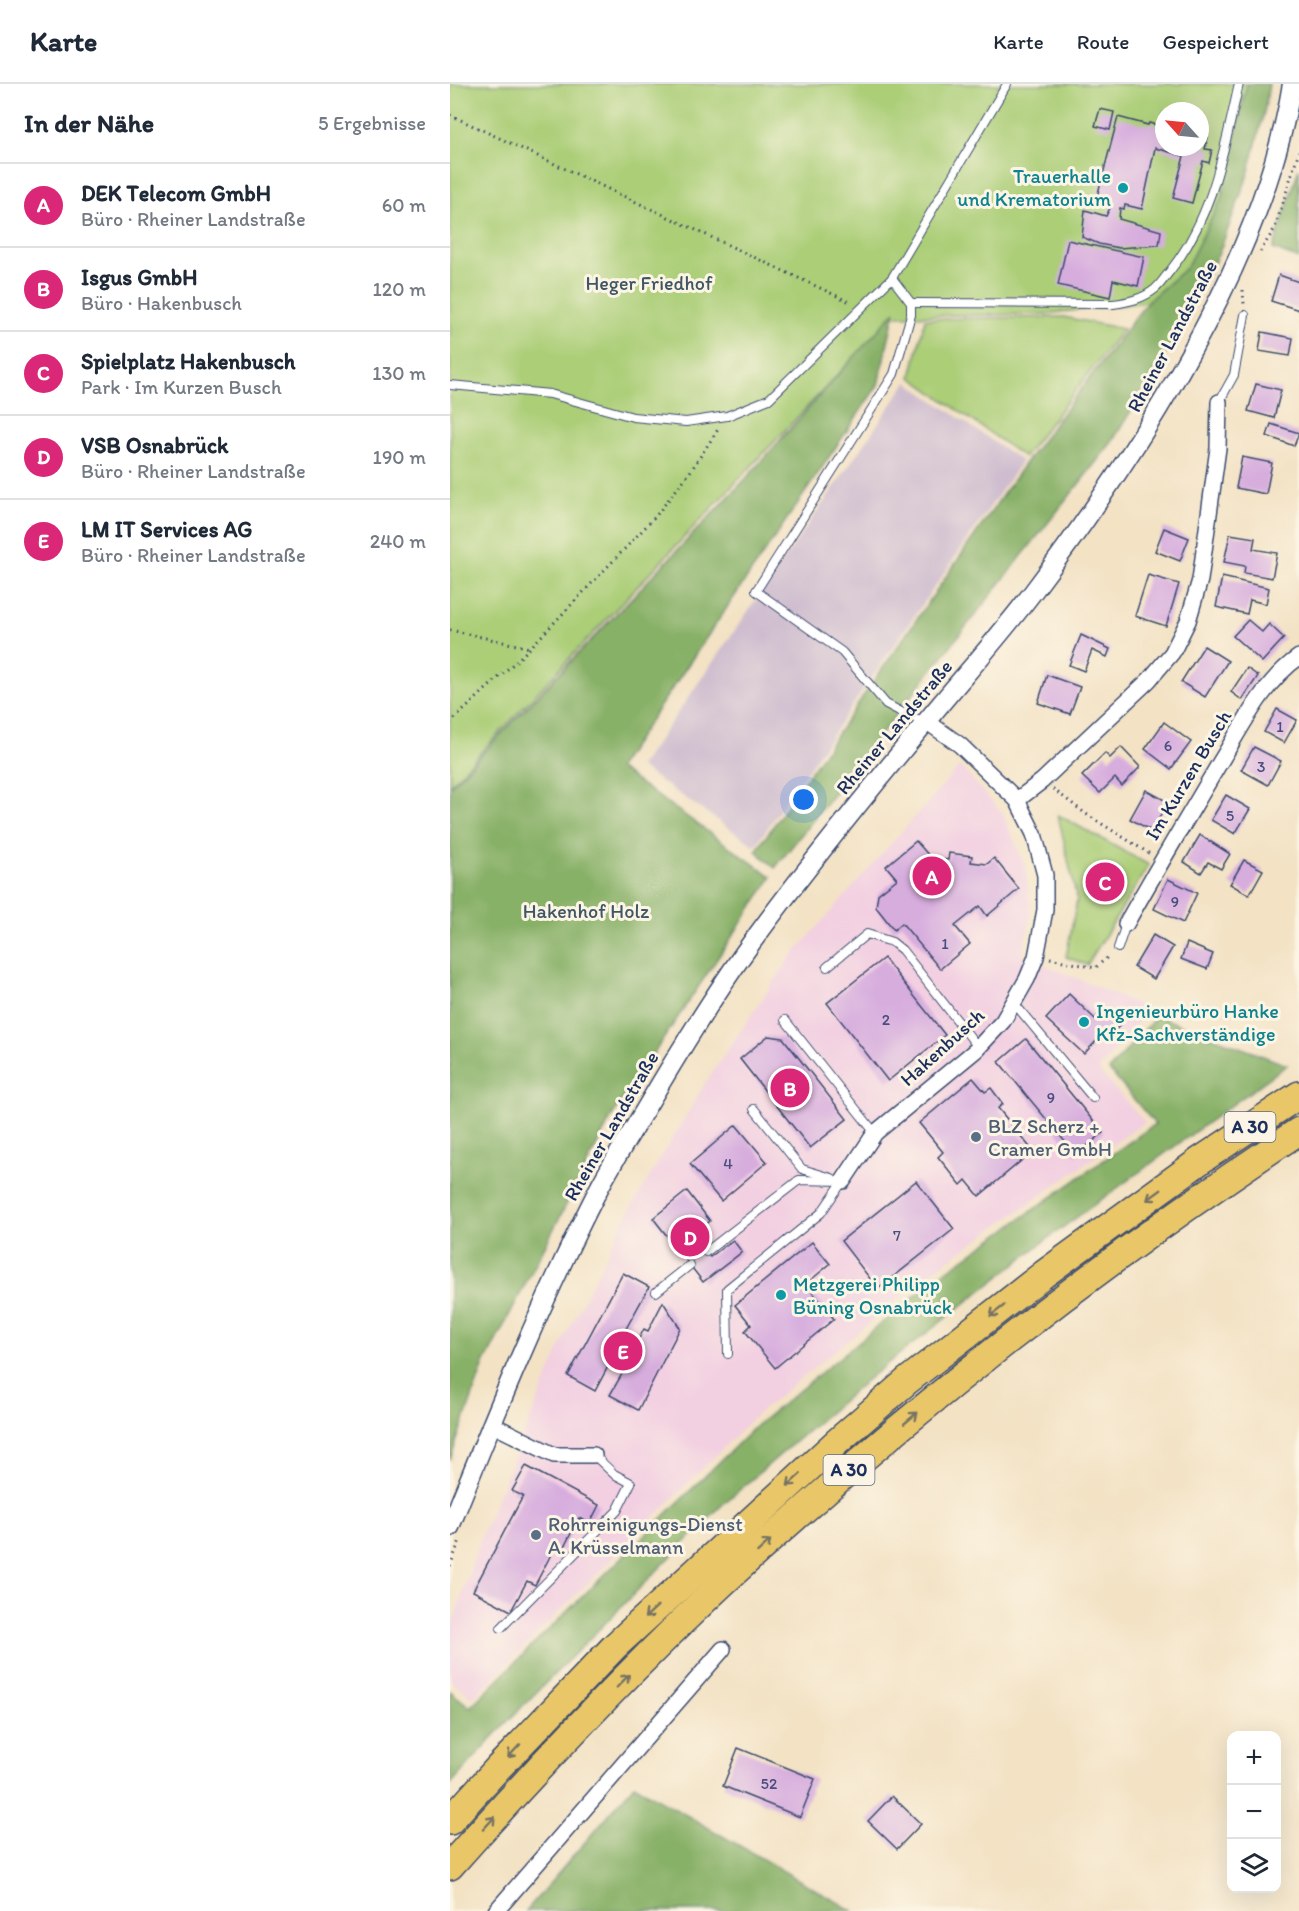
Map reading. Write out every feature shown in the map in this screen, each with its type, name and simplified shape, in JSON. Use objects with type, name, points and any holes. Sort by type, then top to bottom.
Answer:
[{"type":"highway","name":"A 30","points":[[450,1821],[616,1645],[812,1464],[907,1381],[1044,1274],[1201,1160],[1299,1095]]},
{"type":"highway","name":"A 30","points":[[450,1866],[560,1746],[645,1659],[728,1579],[840,1477],[933,1399],[1038,1316],[1128,1249],[1299,1131]]},
{"type":"street","name":"Rheiner Landstraße","points":[[457,1530],[491,1424],[597,1191],[690,1032],[751,944],[831,838],[1032,592],[1107,490],[1156,415],[1210,318],[1240,255],[1268,184],[1289,107],[1292,84]]},
{"type":"street","points":[[1017,800],[1042,781],[1149,680],[1173,653],[1188,621],[1200,580],[1218,448],[1219,402]]},
{"type":"street","name":"Im Kurzen Busch","points":[[1126,924],[1161,861],[1252,710],[1270,685],[1299,657]]},
{"type":"street","name":"Hakenbusch","points":[[843,1181],[875,1133],[978,1047],[1003,1021],[1036,957],[1045,910],[1045,875],[1034,834],[1017,800],[960,745],[926,722]]},
{"type":"street","points":[[491,1424],[554,1455],[594,1455]]},
{"type":"street","points":[[496,1911],[723,1649]]},
{"type":"lane","points":[[450,385],[550,394],[633,417],[686,422],[727,416],[768,399],[892,279],[1008,84]]},
{"type":"lane","points":[[911,303],[1113,304],[1137,300],[1156,289],[1182,255],[1202,218],[1218,173],[1239,84]]},
{"type":"lane","points":[[892,279],[911,303],[911,315],[894,374],[756,591],[842,652],[886,704],[926,722]]},
{"type":"lane","points":[[1219,402],[1234,375],[1245,315]]},
{"type":"lane","points":[[1118,948],[1126,924]]},
{"type":"lane","points":[[827,967],[867,934],[892,942],[902,950],[978,1047]]},
{"type":"lane","points":[[1014,1003],[1093,1098]]},
{"type":"lane","points":[[785,1020],[875,1133]]},
{"type":"lane","points":[[754,1108],[802,1169],[843,1181]]},
{"type":"lane","points":[[706,1252],[798,1180],[843,1181]]},
{"type":"lane","points":[[728,1354],[727,1289],[821,1213],[843,1181]]},
{"type":"lane","points":[[656,1292],[690,1265]]},
{"type":"lane","points":[[501,1628],[617,1511],[622,1502],[631,1483],[614,1474],[594,1455]]},
{"type":"path","points":[[450,115],[862,308]]},
{"type":"path","points":[[1258,255],[1275,228],[1299,151]]},
{"type":"path","name":"Rheiner Landstraße","points":[[1238,291],[1242,282],[1245,315]]},
{"type":"path","points":[[450,723],[530,648],[655,518],[690,472],[727,416]]},
{"type":"path","points":[[450,630],[530,648]]},
{"type":"path","points":[[1042,781],[1086,814],[1161,861]]},
{"type":"path","points":[[1036,957],[1095,968],[1118,948]]},
{"type":"path","points":[[450,1566],[457,1530]]},
{"type":"shaded area","points":[[907,382],[1022,461],[755,846],[640,767]]},
{"type":"shaded area","points":[[960,766],[1003,814],[1026,869],[1031,916],[1022,955],[1149,1009],[1098,1070],[1145,1122],[933,1271],[756,1415],[473,1698],[450,1679],[450,1631],[482,1534],[562,1343],[624,1220],[704,1085],[790,958]]},
{"type":"green space","name":"Heger Friedhof","points":[[450,84],[1247,84],[1221,200],[1186,268],[1147,302],[1045,314],[893,316],[450,785]]},
{"type":"green space","points":[[1247,84],[1269,84],[1248,175],[1219,253],[1168,350],[1112,442],[775,868],[756,851],[1025,463],[1147,302],[1186,268],[1221,200]]},
{"type":"green space","points":[[1299,168],[1299,259],[1273,249]]},
{"type":"green space","name":"Hakenhof Holz","points":[[895,311],[878,385],[618,768],[772,877],[613,1114],[484,1364],[450,1460],[450,787],[741,484]]},
{"type":"green space","points":[[1064,317],[1123,329],[1024,457],[911,377],[925,319]]},
{"type":"green space","points":[[1058,815],[1149,865],[1087,965],[1066,957],[1077,900]]},
{"type":"green space","points":[[1157,1016],[1287,1065],[1051,1236],[869,1378],[723,1504],[504,1725],[450,1785],[450,1691],[470,1707],[757,1425],[938,1277],[1155,1124],[1109,1070]]},
{"type":"green space","points":[[634,1785],[853,1911],[526,1911]]},
{"type":"building","points":[[1100,109],[1114,112],[1110,130],[1095,126]]},
{"type":"building","name":"Trauerhalle und Krematorium","points":[[1118,117],[1148,125],[1149,123],[1155,125],[1155,148],[1142,209],[1125,205],[1124,209],[1120,208],[1119,219],[1161,231],[1159,245],[1119,248],[1099,244],[1082,237],[1085,210],[1106,216],[1111,206],[1107,205],[1108,200],[1097,197]]},
{"type":"building","name":"Trauerhalle und Krematorium","points":[[1209,150],[1212,150],[1209,163],[1203,161],[1192,203],[1173,198],[1184,156],[1209,156]]},
{"type":"building","points":[[1068,240],[1144,257],[1138,286],[1113,280],[1110,297],[1058,285]]},
{"type":"building","points":[[1279,275],[1299,282],[1299,310],[1271,301]]},
{"type":"building","points":[[1262,332],[1293,338],[1290,356],[1259,351]]},
{"type":"building","points":[[1256,384],[1281,390],[1274,418],[1248,411]]},
{"type":"building","points":[[1271,424],[1299,433],[1294,446],[1267,436]]},
{"type":"building","points":[[1242,457],[1272,463],[1266,494],[1236,488]]},
{"type":"building","points":[[1164,528],[1189,538],[1180,561],[1155,551]]},
{"type":"building","points":[[1230,534],[1255,538],[1253,549],[1277,553],[1272,578],[1244,573],[1245,566],[1224,562]]},
{"type":"building","points":[[1148,575],[1179,584],[1166,626],[1135,616]]},
{"type":"building","points":[[1222,577],[1269,588],[1266,604],[1250,600],[1247,614],[1216,607]]},
{"type":"building","points":[[1248,620],[1262,632],[1269,624],[1284,638],[1262,662],[1233,636]]},
{"type":"building","points":[[1081,635],[1110,649],[1107,657],[1092,650],[1084,671],[1069,665]]},
{"type":"building","points":[[1204,646],[1228,661],[1205,697],[1181,682]]},
{"type":"building","points":[[1247,668],[1258,676],[1242,700],[1231,692]]},
{"type":"building","points":[[1047,675],[1080,687],[1070,714],[1038,703]]},
{"type":"building","points":[[1277,709],[1297,720],[1284,743],[1264,732]]},
{"type":"building","points":[[1164,722],[1191,742],[1171,769],[1145,749]]},
{"type":"building","points":[[1121,747],[1140,767],[1122,786],[1115,778],[1100,793],[1082,776],[1105,753],[1110,758]]},
{"type":"building","points":[[1254,747],[1281,761],[1268,785],[1241,770]]},
{"type":"building","points":[[1146,790],[1168,802],[1152,831],[1130,819]]},
{"type":"building","points":[[1226,795],[1250,809],[1235,834],[1211,820]]},
{"type":"building","points":[[1200,835],[1230,854],[1221,869],[1208,862],[1201,873],[1184,862]]},
{"type":"building","points":[[916,841],[931,858],[948,860],[949,853],[972,856],[971,862],[987,864],[994,858],[1019,889],[987,916],[980,906],[955,926],[970,944],[940,969],[902,923],[894,930],[876,907],[878,894],[897,879],[886,866]]},
{"type":"building","points":[[1244,860],[1263,870],[1249,895],[1230,884]]},
{"type":"building","points":[[1168,879],[1197,893],[1183,923],[1154,909]]},
{"type":"building","points":[[1153,935],[1173,947],[1154,979],[1134,967]]},
{"type":"building","points":[[1187,943],[1213,954],[1207,969],[1181,959]]},
{"type":"building","points":[[884,958],[945,1035],[888,1081],[827,1003]]},
{"type":"building","name":"Ingenieurbüro Hanke Kfz-Sachverständige","points":[[1069,994],[1095,1019],[1104,1009],[1121,1024],[1106,1040],[1101,1036],[1084,1054],[1046,1019]]},
{"type":"building","points":[[768,1036],[783,1038],[847,1119],[810,1148],[740,1059]]},
{"type":"building","points":[[1026,1039],[1103,1133],[1076,1155],[999,1062]]},
{"type":"building","name":"BLZ Scherz + Cramer GmbH","points":[[973,1078],[985,1092],[991,1088],[1003,1104],[998,1108],[1033,1151],[979,1196],[966,1180],[961,1185],[938,1157],[943,1152],[919,1123]]},
{"type":"building","points":[[736,1125],[767,1162],[721,1201],[690,1164]]},
{"type":"building","points":[[916,1181],[954,1229],[878,1289],[841,1241]]},
{"type":"building","points":[[687,1191],[710,1221],[700,1230],[704,1238],[703,1248],[710,1257],[733,1240],[742,1252],[703,1282],[653,1218]]},
{"type":"building","name":"Metzgerei Philipp Büning Osnabrück","points":[[812,1242],[830,1264],[806,1284],[834,1319],[775,1368],[745,1331],[751,1325],[735,1305]]},
{"type":"building","points":[[623,1273],[649,1287],[622,1336],[636,1344],[644,1329],[648,1331],[663,1302],[680,1328],[638,1410],[610,1395],[626,1367],[612,1359],[595,1391],[568,1376]]},
{"type":"building","name":"Rohrreinigungs-Dienst A. Krüsselmann","points":[[526,1466],[599,1505],[590,1523],[579,1518],[562,1551],[555,1547],[535,1585],[527,1581],[511,1611],[473,1591],[523,1496],[512,1491]]},
{"type":"building","points":[[738,1748],[815,1779],[800,1817],[723,1786]]},
{"type":"building","points":[[892,1796],[921,1824],[897,1849],[868,1821]]},
{"type":"place","name":"Trauerhalle und Krematorium","points":[[1123,188]]},
{"type":"place","name":"DEK Telecom GmbH","points":[[932,876]]},
{"type":"place","name":"Spielplatz Hakenbusch","points":[[1105,882]]},
{"type":"place","name":"Ingenieurbüro Hanke Kfz-Sachverständige","points":[[1084,1022]]},
{"type":"place","name":"Isgus GmbH","points":[[790,1088]]},
{"type":"place","name":"BLZ Scherz + Cramer GmbH","points":[[976,1137]]},
{"type":"place","name":"VSB Osnabrück","points":[[690,1237]]},
{"type":"place","name":"Metzgerei Philipp Büning Osnabrück","points":[[781,1295]]},
{"type":"place","name":"LM IT Services AG","points":[[623,1351]]},
{"type":"place","name":"Rohrreinigungs-Dienst A. Krüsselmann","points":[[536,1535]]}]
